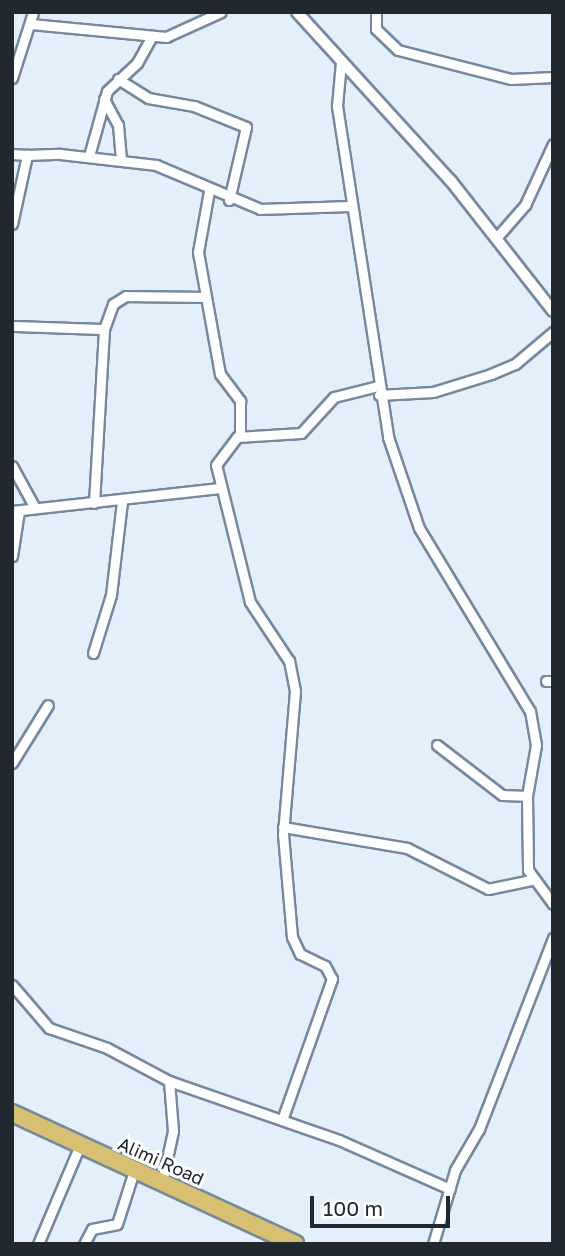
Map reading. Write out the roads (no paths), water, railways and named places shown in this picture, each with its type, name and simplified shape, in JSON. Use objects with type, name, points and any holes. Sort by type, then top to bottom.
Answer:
[{"type":"highway","name":"Alimi Road","points":[[12,1113],[295,1244]]},
{"type":"highway","points":[[12,1120],[278,1244]]},
{"type":"street","points":[[12,78],[33,12]]},
{"type":"street","points":[[31,24],[166,37],[221,12]]},
{"type":"street","points":[[297,12],[497,237],[553,312]]},
{"type":"street","points":[[376,12],[374,25],[383,38],[410,54],[456,60],[511,79],[553,77]]},
{"type":"street","points":[[89,156],[104,99],[118,79],[137,63],[152,36]]},
{"type":"street","points":[[341,62],[337,106],[379,390],[419,528],[530,711],[536,745],[527,796],[531,880],[553,904]]},
{"type":"street","points":[[118,79],[148,98],[194,106],[246,127],[229,200]]},
{"type":"street","points":[[104,99],[118,125],[121,159]]},
{"type":"street","points":[[497,237],[525,205],[553,144]]},
{"type":"street","points":[[12,154],[121,159],[169,169],[229,200],[285,212],[350,206]]},
{"type":"street","points":[[12,224],[27,155]]},
{"type":"street","points":[[209,191],[197,238],[204,297],[220,374],[240,401],[240,436]]},
{"type":"street","points":[[94,503],[104,329],[117,298],[204,297]]},
{"type":"street","points":[[12,326],[104,329]]},
{"type":"street","points":[[282,1119],[332,979],[325,966],[300,954],[292,937],[283,827],[295,691],[289,661],[250,602],[220,488],[219,458],[240,436],[301,433],[334,397],[379,390],[433,392],[491,374],[515,364],[553,332]]},
{"type":"street","points":[[12,467],[35,508]]},
{"type":"street","points":[[12,556],[16,511],[122,502],[220,488]]},
{"type":"street","points":[[93,653],[111,595],[122,502]]},
{"type":"street","points":[[12,762],[48,705]]},
{"type":"street","points":[[437,745],[502,795],[527,796]]},
{"type":"street","points":[[283,827],[407,848],[488,889],[531,880]]},
{"type":"street","points":[[433,1244],[450,1189],[553,938]]},
{"type":"street","points":[[12,985],[49,1028],[107,1048],[169,1081],[282,1119],[450,1189]]},
{"type":"street","points":[[162,1182],[173,1131],[169,1081]]},
{"type":"street","points":[[38,1244],[77,1152]]},
{"type":"street","points":[[84,1244],[92,1229],[117,1224],[132,1177]]}]
